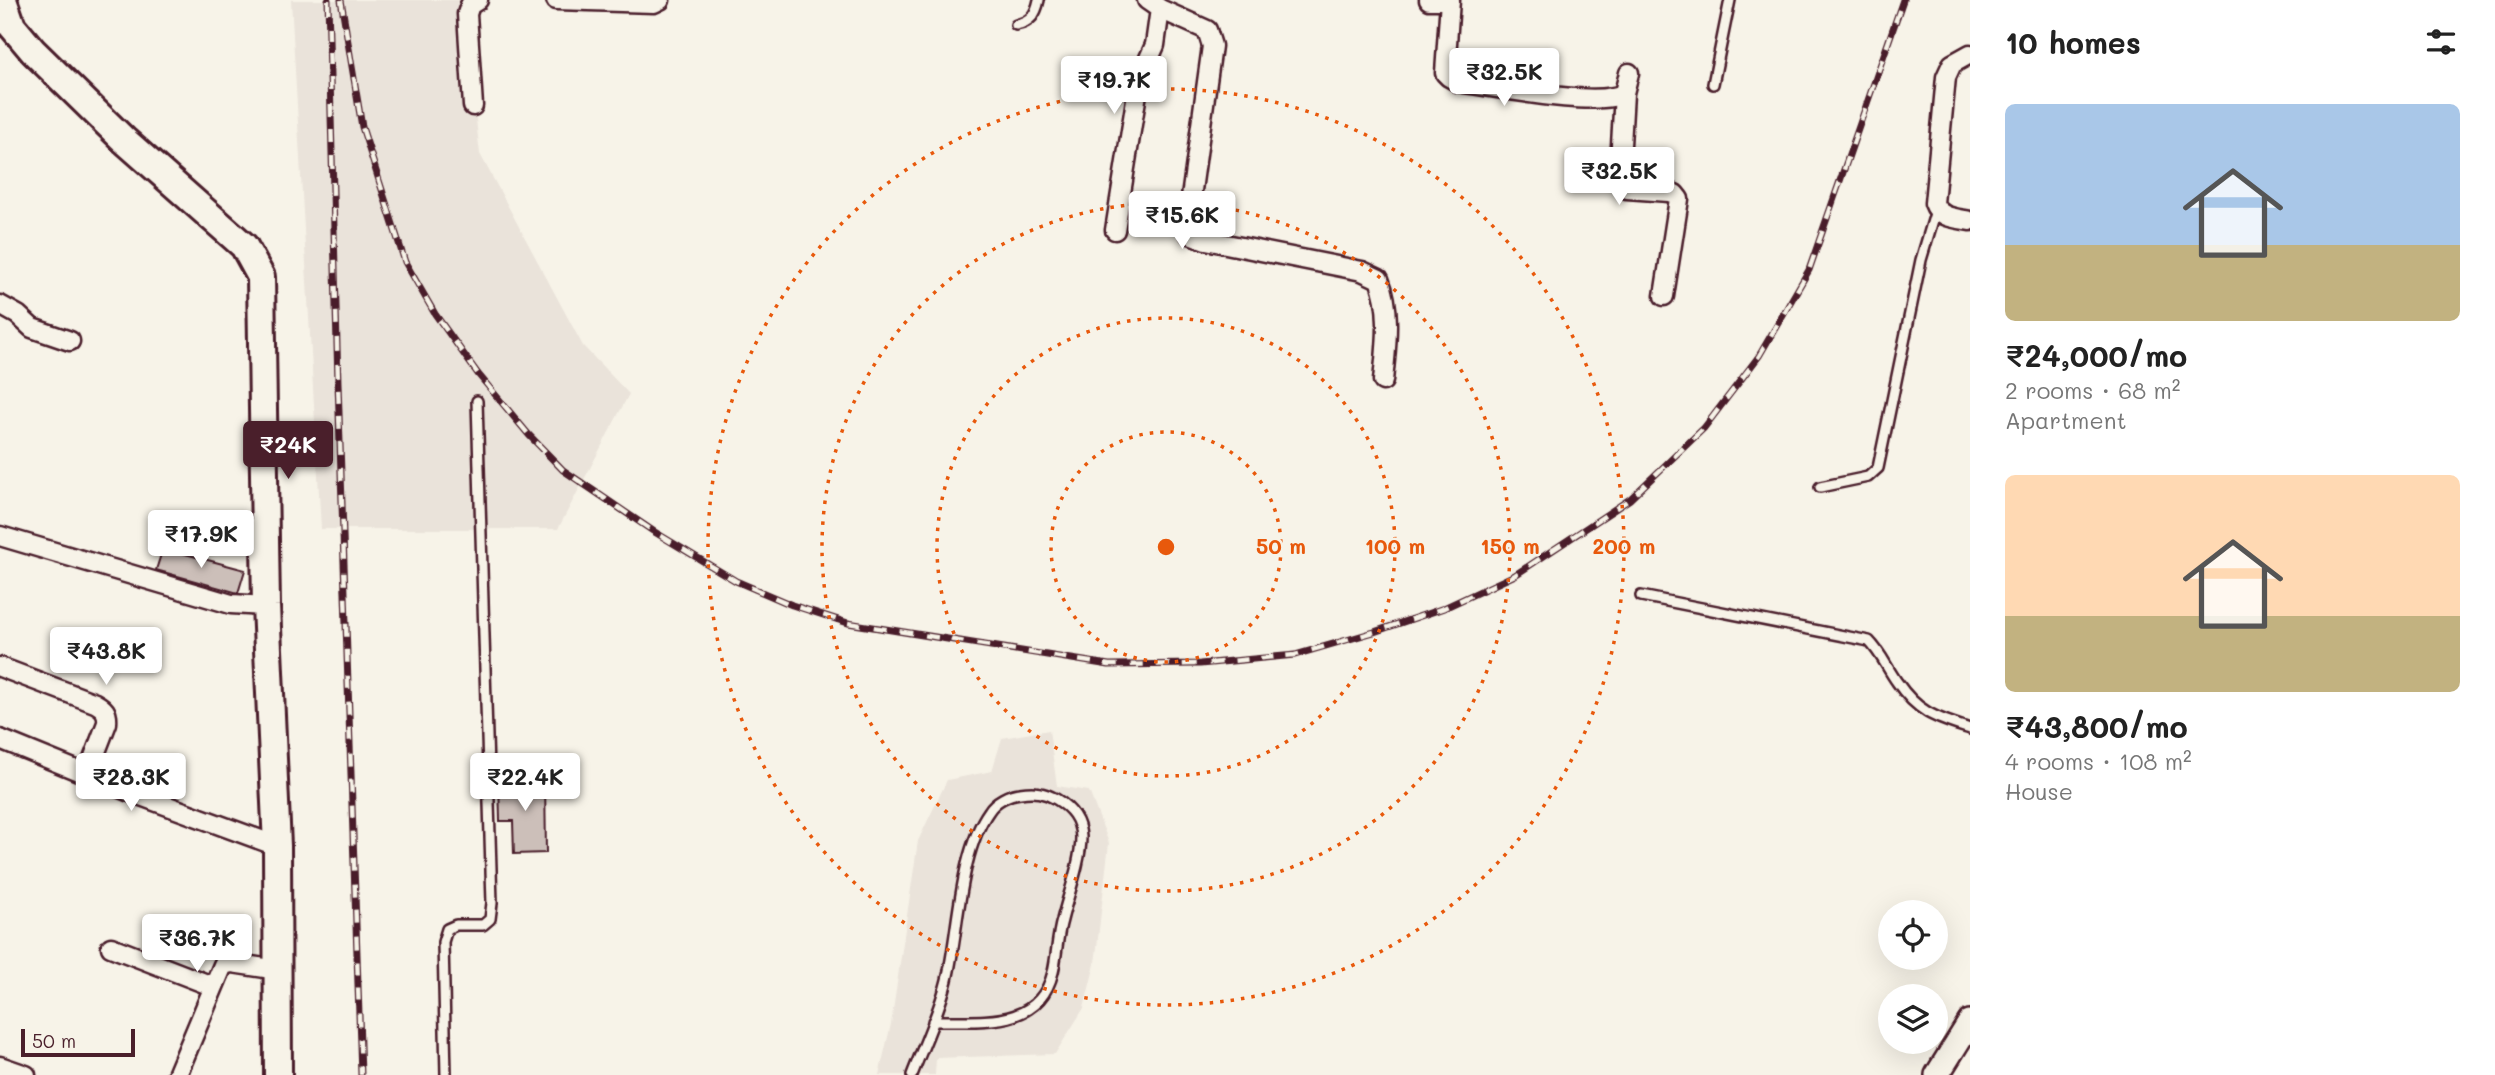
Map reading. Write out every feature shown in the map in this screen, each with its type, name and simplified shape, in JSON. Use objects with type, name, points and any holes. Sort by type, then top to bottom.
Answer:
[{"type":"main road","points":[[3,0],[12,26],[33,51],[124,140],[244,246],[261,277],[266,606],[277,846],[278,1075]]},
{"type":"street","points":[[473,106],[467,9],[478,0]]},
{"type":"street","points":[[556,0],[654,3],[660,0]]},
{"type":"street","points":[[1429,0],[1441,0]]},
{"type":"street","points":[[1450,0],[1446,73],[1458,82],[1564,97],[1610,98],[1624,93]]},
{"type":"street","points":[[1115,230],[1139,81],[1155,45],[1154,4],[1207,30],[1212,46],[1188,219],[1191,234],[1206,240],[1362,271],[1379,279],[1387,322],[1384,381]]},
{"type":"street","points":[[1970,54],[1952,64],[1946,77],[1934,203],[1936,210],[1945,215],[1970,221]]},
{"type":"street","points":[[1629,73],[1624,93],[1619,180],[1627,190],[1670,192],[1679,199],[1664,296]]},
{"type":"street","points":[[0,305],[18,315],[32,328],[70,341]]},
{"type":"street","points":[[0,536],[231,604],[266,606]]},
{"type":"street","points":[[0,667],[95,703],[105,710],[107,723],[87,775]]},
{"type":"street","points":[[0,739],[87,775],[277,846]]},
{"type":"street","points":[[111,947],[212,986]]},
{"type":"street","points":[[177,1075],[220,969],[227,963],[278,970]]},
{"type":"street","points":[[1937,1075],[1970,1022]]},
{"type":"street","points":[[0,1066],[26,1075]]},
{"type":"lane","points":[[1016,25],[1026,23],[1032,18],[1039,0]]},
{"type":"lane","points":[[1713,84],[1730,0]]},
{"type":"lane","points":[[1820,487],[1868,477],[1878,468],[1921,260],[1936,210]]},
{"type":"lane","points":[[446,1075],[443,943],[447,929],[456,925],[484,925],[490,919],[492,903],[477,401]]},
{"type":"lane","points":[[1641,596],[1869,641],[1918,708],[1970,729]]},
{"type":"lane","points":[[912,1075],[933,1021],[951,962],[970,852],[989,811],[999,801],[1015,793],[1033,791],[1048,794],[1063,803],[1075,815],[1080,827],[1081,842],[1061,923],[1053,973],[1043,997],[1027,1012],[1013,1016],[987,1020],[933,1021]]},
{"type":"shaded area","points":[[291,0],[462,0],[480,154],[583,346],[629,394],[558,529],[321,529]]},
{"type":"shaded area","points":[[1049,730],[1057,786],[1089,791],[1109,843],[1095,964],[1084,1008],[1055,1054],[936,1058],[935,1075],[879,1075],[891,1024],[918,841],[947,780],[992,771],[1002,738]]},
{"type":"building","points":[[163,548],[245,570],[238,593],[156,570]]},
{"type":"building","points":[[499,779],[545,779],[546,853],[514,854],[513,821],[500,821]]},
{"type":"railway","points":[[328,0],[361,1075]]},
{"type":"railway","points":[[341,0],[362,127],[405,262],[435,314],[478,374],[529,435],[563,470],[653,531],[736,581],[792,605],[848,623],[1109,665],[1200,664],[1295,655],[1374,632],[1444,608],[1515,575],[1630,499],[1704,428],[1759,356],[1809,270],[1903,0]]}]
